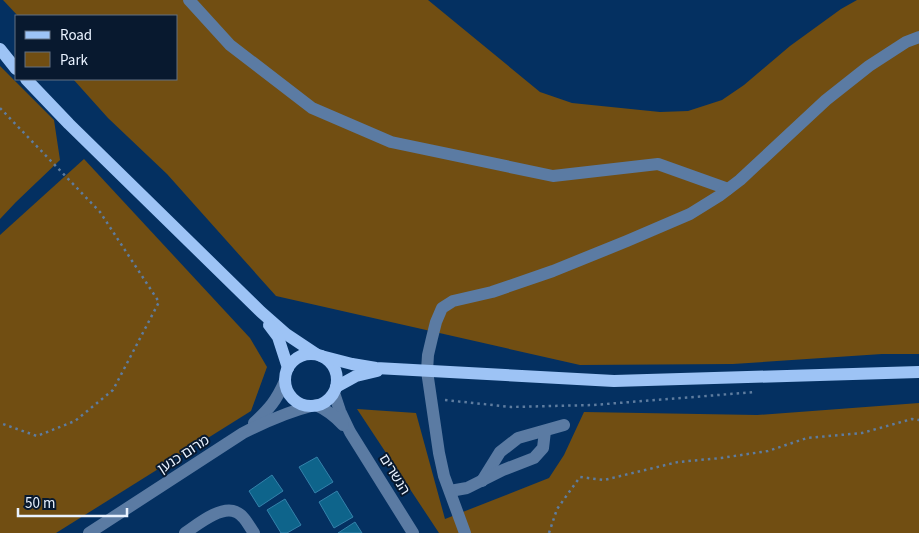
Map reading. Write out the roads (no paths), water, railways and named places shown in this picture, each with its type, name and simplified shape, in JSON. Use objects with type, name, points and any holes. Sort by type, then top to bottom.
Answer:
[{"type":"main road","points":[[0,49],[15,67]]},
{"type":"main road","points":[[27,80],[76,131],[261,312],[286,334],[333,365],[337,380],[335,390]]},
{"type":"main road","points":[[261,312],[278,337],[287,375],[287,388],[296,401],[313,405],[323,403],[335,390],[356,376],[389,369]]},
{"type":"main road","points":[[287,375],[293,362],[308,354],[352,364],[389,369],[614,381],[919,372]]},
{"type":"street","points":[[190,0],[230,45],[312,108],[391,142],[553,176],[658,164],[728,189]]},
{"type":"street","points":[[465,533],[444,476],[427,371],[428,356],[436,322],[442,308],[453,301],[492,292],[584,259],[690,214],[728,189],[760,162],[826,100],[850,81],[885,55],[906,42],[919,37]]},
{"type":"street","name":"מרום כנען","points":[[243,433],[270,408],[279,396],[287,375]]},
{"type":"street","name":"הנשרים","points":[[335,390],[340,411],[350,432],[413,533]]},
{"type":"street","name":"מרום כנען","points":[[89,533],[243,433],[269,420],[313,405]]},
{"type":"street","name":"הנשרים","points":[[313,405],[327,410],[350,432]]},
{"type":"street","points":[[482,481],[500,452],[518,438],[564,425]]},
{"type":"street","points":[[450,491],[467,488],[503,470],[534,458],[543,448],[545,431]]},
{"type":"street","points":[[185,533],[212,516],[228,510],[236,511],[243,517],[254,533]]}]
